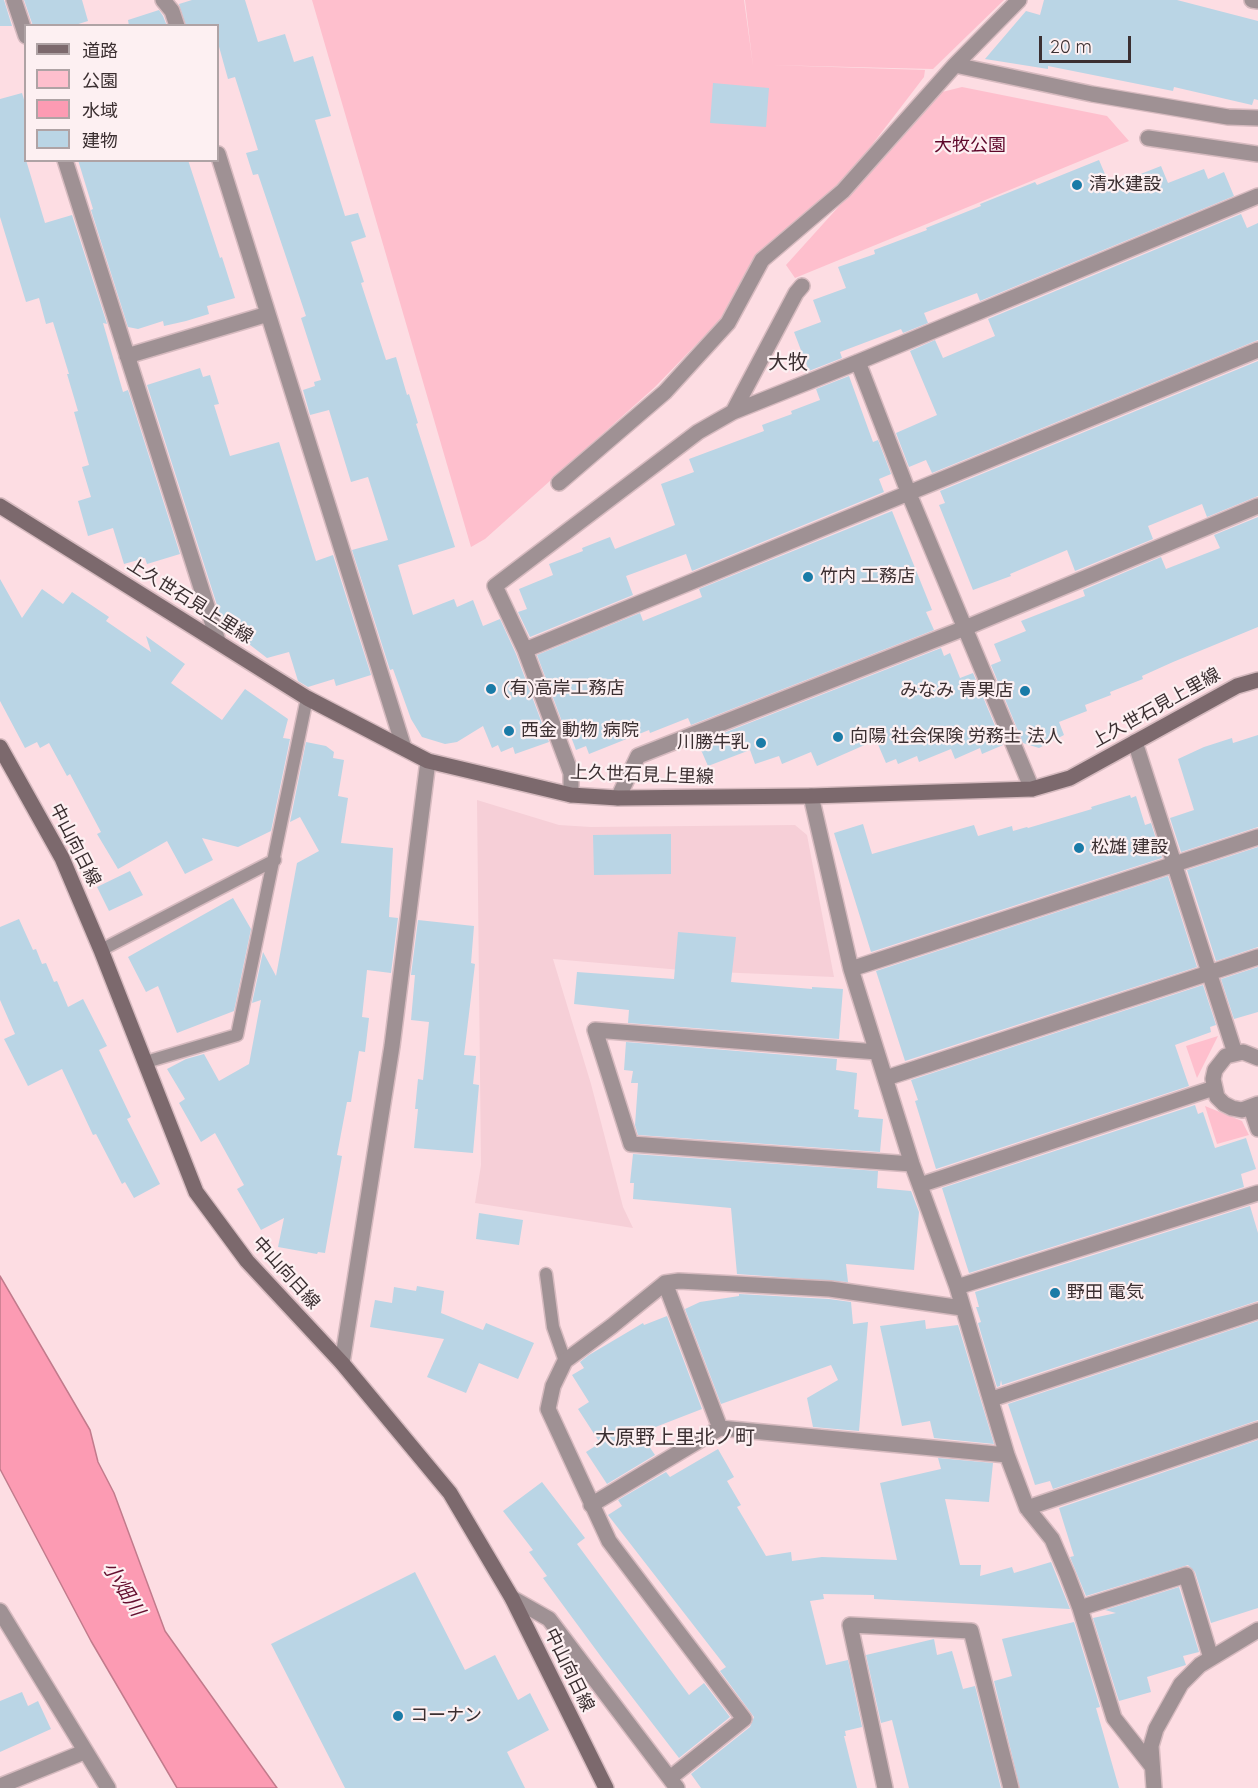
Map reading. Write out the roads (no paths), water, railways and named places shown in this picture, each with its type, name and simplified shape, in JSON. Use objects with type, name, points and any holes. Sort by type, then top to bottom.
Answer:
[{"type":"main road","name":"上久世石見上里線","points":[[0,506],[307,698],[428,761],[571,795],[618,798],[811,796],[1032,789],[1070,778],[1237,686],[1258,680]]},
{"type":"main road","name":"中山向日線","points":[[0,747],[62,858],[146,1062],[196,1192],[247,1261],[342,1363],[450,1493],[512,1598],[606,1788]]},
{"type":"street","points":[[14,0],[24,30]]},
{"type":"street","points":[[163,0],[172,11],[176,24]]},
{"type":"street","points":[[559,483],[665,392],[729,323],[762,260],[843,191],[956,65],[1019,0]]},
{"type":"street","points":[[1252,0],[1258,1]]},
{"type":"street","points":[[956,65],[1092,94],[1228,117],[1258,118]]},
{"type":"street","points":[[1148,138],[1258,154]]},
{"type":"street","points":[[219,157],[404,748]]},
{"type":"street","points":[[66,162],[218,641]]},
{"type":"street","points":[[571,795],[571,773],[525,650],[495,585],[698,432],[733,411],[858,362],[1258,196]]},
{"type":"street","points":[[733,411],[801,286]]},
{"type":"street","points":[[127,356],[268,314]]},
{"type":"street","points":[[525,650],[1258,350]]},
{"type":"street","points":[[858,362],[909,494],[1032,789]]},
{"type":"street","points":[[618,798],[638,756],[965,628],[1258,506]]},
{"type":"street","points":[[1135,742],[1234,1053]]},
{"type":"street","points":[[342,1363],[392,1046],[428,761]]},
{"type":"street","points":[[811,796],[850,969],[912,1164],[957,1287],[1007,1455],[1027,1508],[1052,1539],[1080,1608],[1114,1718],[1151,1765]]},
{"type":"street","points":[[850,969],[1258,837]]},
{"type":"street","points":[[886,1077],[1258,957]]},
{"type":"street","points":[[877,1052],[595,1030],[631,1144],[912,1164]]},
{"type":"street","points":[[1258,1058],[1243,1052],[1234,1053],[1220,1062],[1213,1079],[1217,1097],[1232,1108],[1242,1110],[1254,1106],[1258,1129]]},
{"type":"street","points":[[920,1185],[1214,1088]]},
{"type":"street","points":[[957,1287],[1258,1193]]},
{"type":"street","points":[[512,1598],[549,1618],[673,1783],[744,1719],[609,1541],[591,1505],[548,1409],[553,1386],[565,1361],[665,1283],[679,1281],[830,1289],[962,1308]]},
{"type":"street","points":[[665,1283],[720,1428]]},
{"type":"street","points":[[992,1399],[1258,1311]]},
{"type":"street","points":[[591,1505],[720,1428],[1007,1455]]},
{"type":"street","points":[[1027,1508],[1258,1430]]},
{"type":"street","points":[[1080,1608],[1186,1575],[1211,1658]]},
{"type":"street","points":[[0,1611],[108,1788]]},
{"type":"street","points":[[885,1788],[850,1625],[971,1631],[1011,1788]]},
{"type":"street","points":[[1154,1788],[1151,1746],[1156,1729],[1180,1684],[1200,1665],[1258,1630]]},
{"type":"street","points":[[0,1786],[84,1752]]},
{"type":"lane","points":[[146,1062],[237,1035],[307,698]]},
{"type":"lane","points":[[101,950],[275,860]]},
{"type":"lane","points":[[546,1274],[554,1327],[565,1361]]},
{"type":"water","name":"小畑川","points":[[0,1276],[90,1430],[98,1462],[114,1493],[165,1631],[277,1788],[177,1788],[91,1641],[0,1469]]},
{"type":"place","name":"清水建設","points":[[1077,185]]},
{"type":"place","name":"竹内 工務店","points":[[808,577]]},
{"type":"place","name":"(有)高岸工務店","points":[[491,689]]},
{"type":"place","name":"みなみ 青果店","points":[[1025,691]]},
{"type":"place","name":"西金 動物 病院","points":[[509,731]]},
{"type":"place","name":"向陽 社会保険 労務士 法人","points":[[838,737]]},
{"type":"place","name":"川勝牛乳","points":[[761,743]]},
{"type":"place","name":"松雄 建設","points":[[1079,848]]},
{"type":"place","name":"野田 電気","points":[[1055,1293]]},
{"type":"place","name":"コーナン","points":[[398,1716]]},
{"type":"district","name":"大牧","points":[[788,363]]},
{"type":"district","name":"大原野上里北ノ町","points":[[675,1438]]},
{"type":"park label","name":"大牧公園","points":[[970,146]]}]
